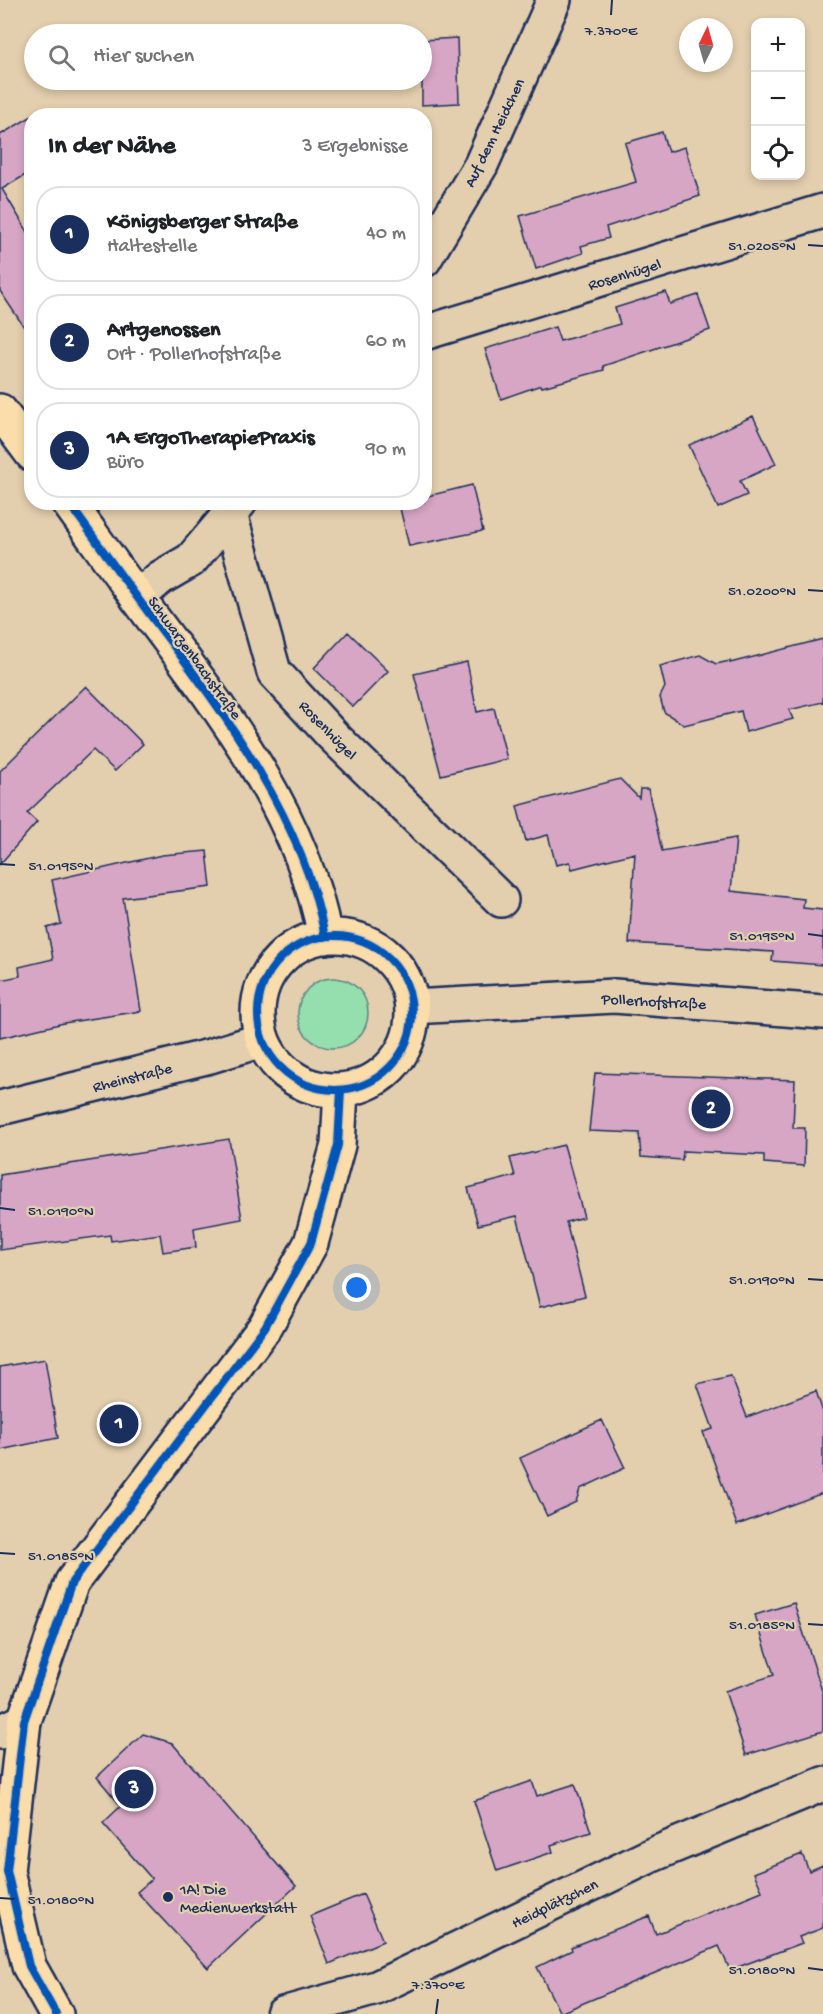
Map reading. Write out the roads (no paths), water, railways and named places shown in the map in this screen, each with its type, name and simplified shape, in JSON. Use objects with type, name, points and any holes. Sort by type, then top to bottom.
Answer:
[{"type":"main road","points":[[0,411],[24,443]]},
{"type":"main road","name":"Schwarzenbachstraße","points":[[74,510],[215,703],[272,796],[304,862],[321,911],[325,937]]},
{"type":"main road","points":[[325,937],[356,939],[384,954],[404,978],[412,1007],[409,1037],[394,1064],[370,1082],[341,1090],[324,1090],[293,1078],[270,1055],[262,1040],[258,1005],[269,973],[293,948],[325,937]]},
{"type":"main road","points":[[56,2014],[29,1966],[7,1871],[12,1726],[72,1582],[266,1327],[311,1243],[338,1145],[341,1090]]},
{"type":"street","name":"Auf dem Heidchen","points":[[432,247],[481,165],[554,0]]},
{"type":"street","name":"Rosenhügel","points":[[432,331],[823,211]]},
{"type":"street","name":"Rosenhügel","points":[[137,598],[160,578],[191,560],[233,510]]},
{"type":"street","name":"Rosenhügel","points":[[235,510],[274,672],[333,736],[501,900]]},
{"type":"street","name":"Pollerhofstraße","points":[[412,1007],[614,996],[823,1012]]},
{"type":"street","name":"Rheinstraße","points":[[0,1108],[210,1056],[262,1040]]},
{"type":"street","name":"Heidplätzchen","points":[[283,2014],[376,1988],[652,1855],[823,1784]]},
{"type":"place","name":"Artgenossen","points":[[711,1109]]},
{"type":"place","name":"Königsberger Straße","points":[[119,1424]]},
{"type":"place","name":"1A ErgoTherapiePraxis","points":[[134,1789]]},
{"type":"place","name":"1A! Die Medienwerkstatt","points":[[168,1897]]}]
